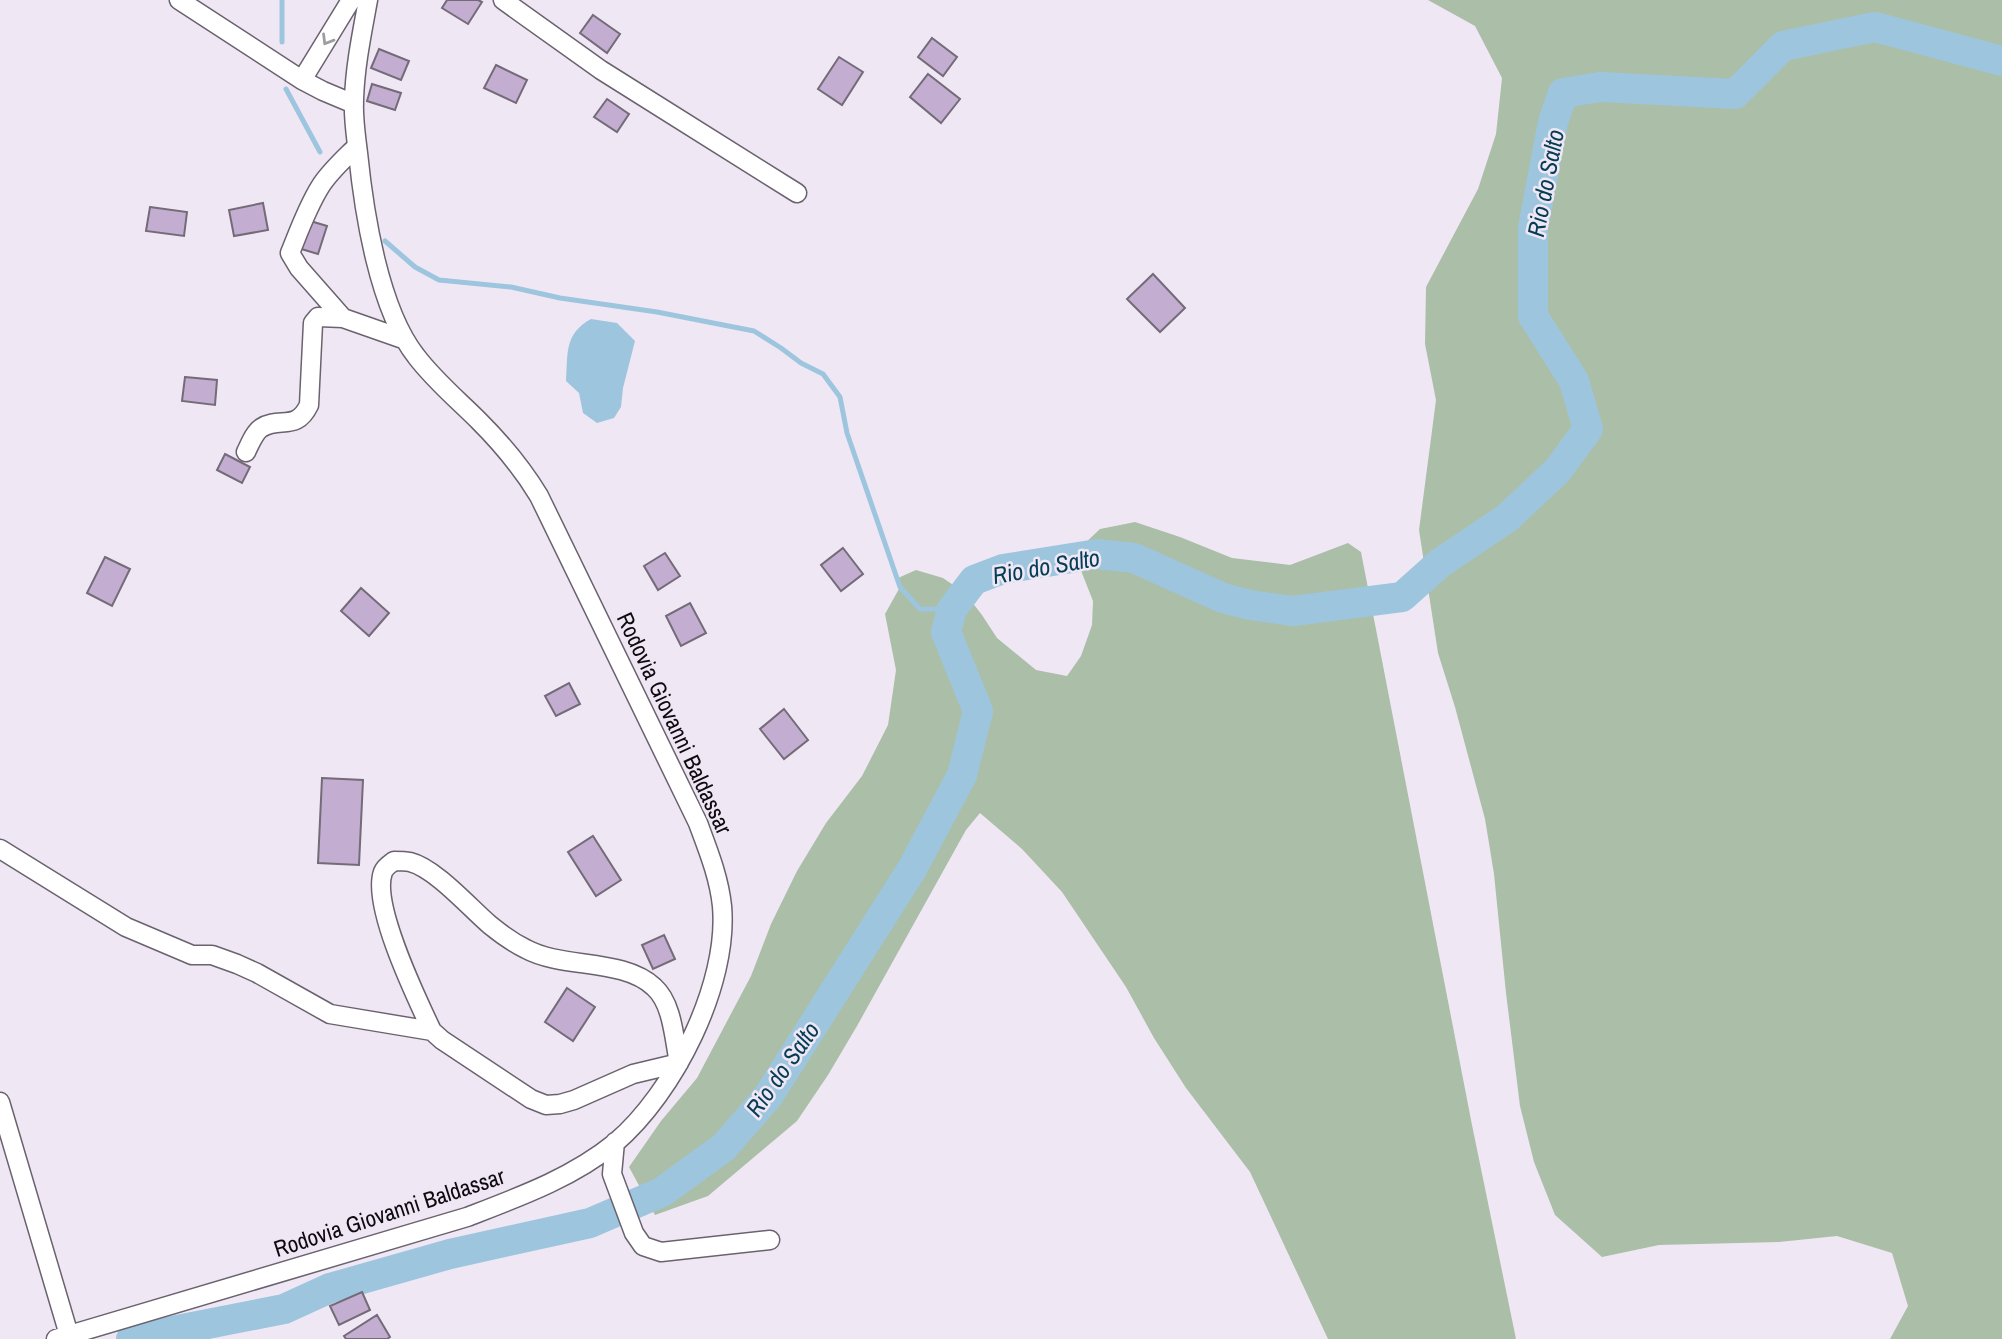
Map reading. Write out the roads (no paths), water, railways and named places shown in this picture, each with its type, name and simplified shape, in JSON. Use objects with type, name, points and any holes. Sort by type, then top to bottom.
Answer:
[{"type":"street","points":[[179,0],[302,80],[354,104]]},
{"type":"street","points":[[302,80],[351,0]]},
{"type":"street","name":"Rodovia Giovanni Baldassar","points":[[63,1337],[467,1217],[553,1182],[583,1166],[615,1142],[656,1098],[679,1063],[711,990],[720,951],[722,906],[714,868],[698,824],[539,496],[522,468],[501,443],[417,358],[403,339],[392,314],[372,240],[361,187],[357,146],[354,104],[368,0]]},
{"type":"street","points":[[503,0],[601,70],[797,193]]},
{"type":"street","points":[[343,318],[299,268],[290,253],[320,186],[357,146]]},
{"type":"street","points":[[246,452],[259,429],[271,424],[293,422],[304,415],[309,405],[313,323],[318,317],[343,318],[403,339]]},
{"type":"street","points":[[0,849],[126,927],[192,955],[212,955],[247,968],[330,1014],[432,1031]]},
{"type":"street","points":[[394,860],[412,862],[439,878],[493,927],[528,950],[566,961],[625,971],[652,985],[659,992],[668,1010],[679,1063],[633,1074],[574,1100],[546,1105],[531,1099],[432,1031],[408,980],[385,911],[381,884],[384,869],[394,860]]},
{"type":"street","points":[[0,1102],[63,1337]]},
{"type":"street","points":[[615,1142],[612,1174],[634,1233],[643,1247],[661,1252],[770,1240]]},
{"type":"water","points":[[591,319],[617,323],[635,341],[621,407],[614,418],[597,423],[583,413],[579,393],[566,381],[569,345],[576,331]]},
{"type":"waterway","points":[[282,0],[282,42]]},
{"type":"waterway","name":"Rio do Salto","points":[[131,1339],[284,1309],[330,1288],[450,1254],[590,1223],[662,1192],[724,1147],[769,1095],[912,869],[962,775],[978,711],[946,632],[952,609],[974,580],[1003,569],[1097,554],[1134,558],[1223,598],[1293,611],[1402,597],[1440,563],[1507,518],[1558,470],[1588,429],[1574,381],[1533,316],[1533,228],[1553,122],[1563,93],[1600,87],[1735,94],[1783,46],[1875,27],[2002,61]]},
{"type":"waterway","points":[[286,89],[320,152]]},
{"type":"waterway","points":[[385,241],[415,267],[439,280],[511,287],[754,331],[801,363],[823,374],[840,397],[847,433],[900,587],[920,609],[952,609]]}]
